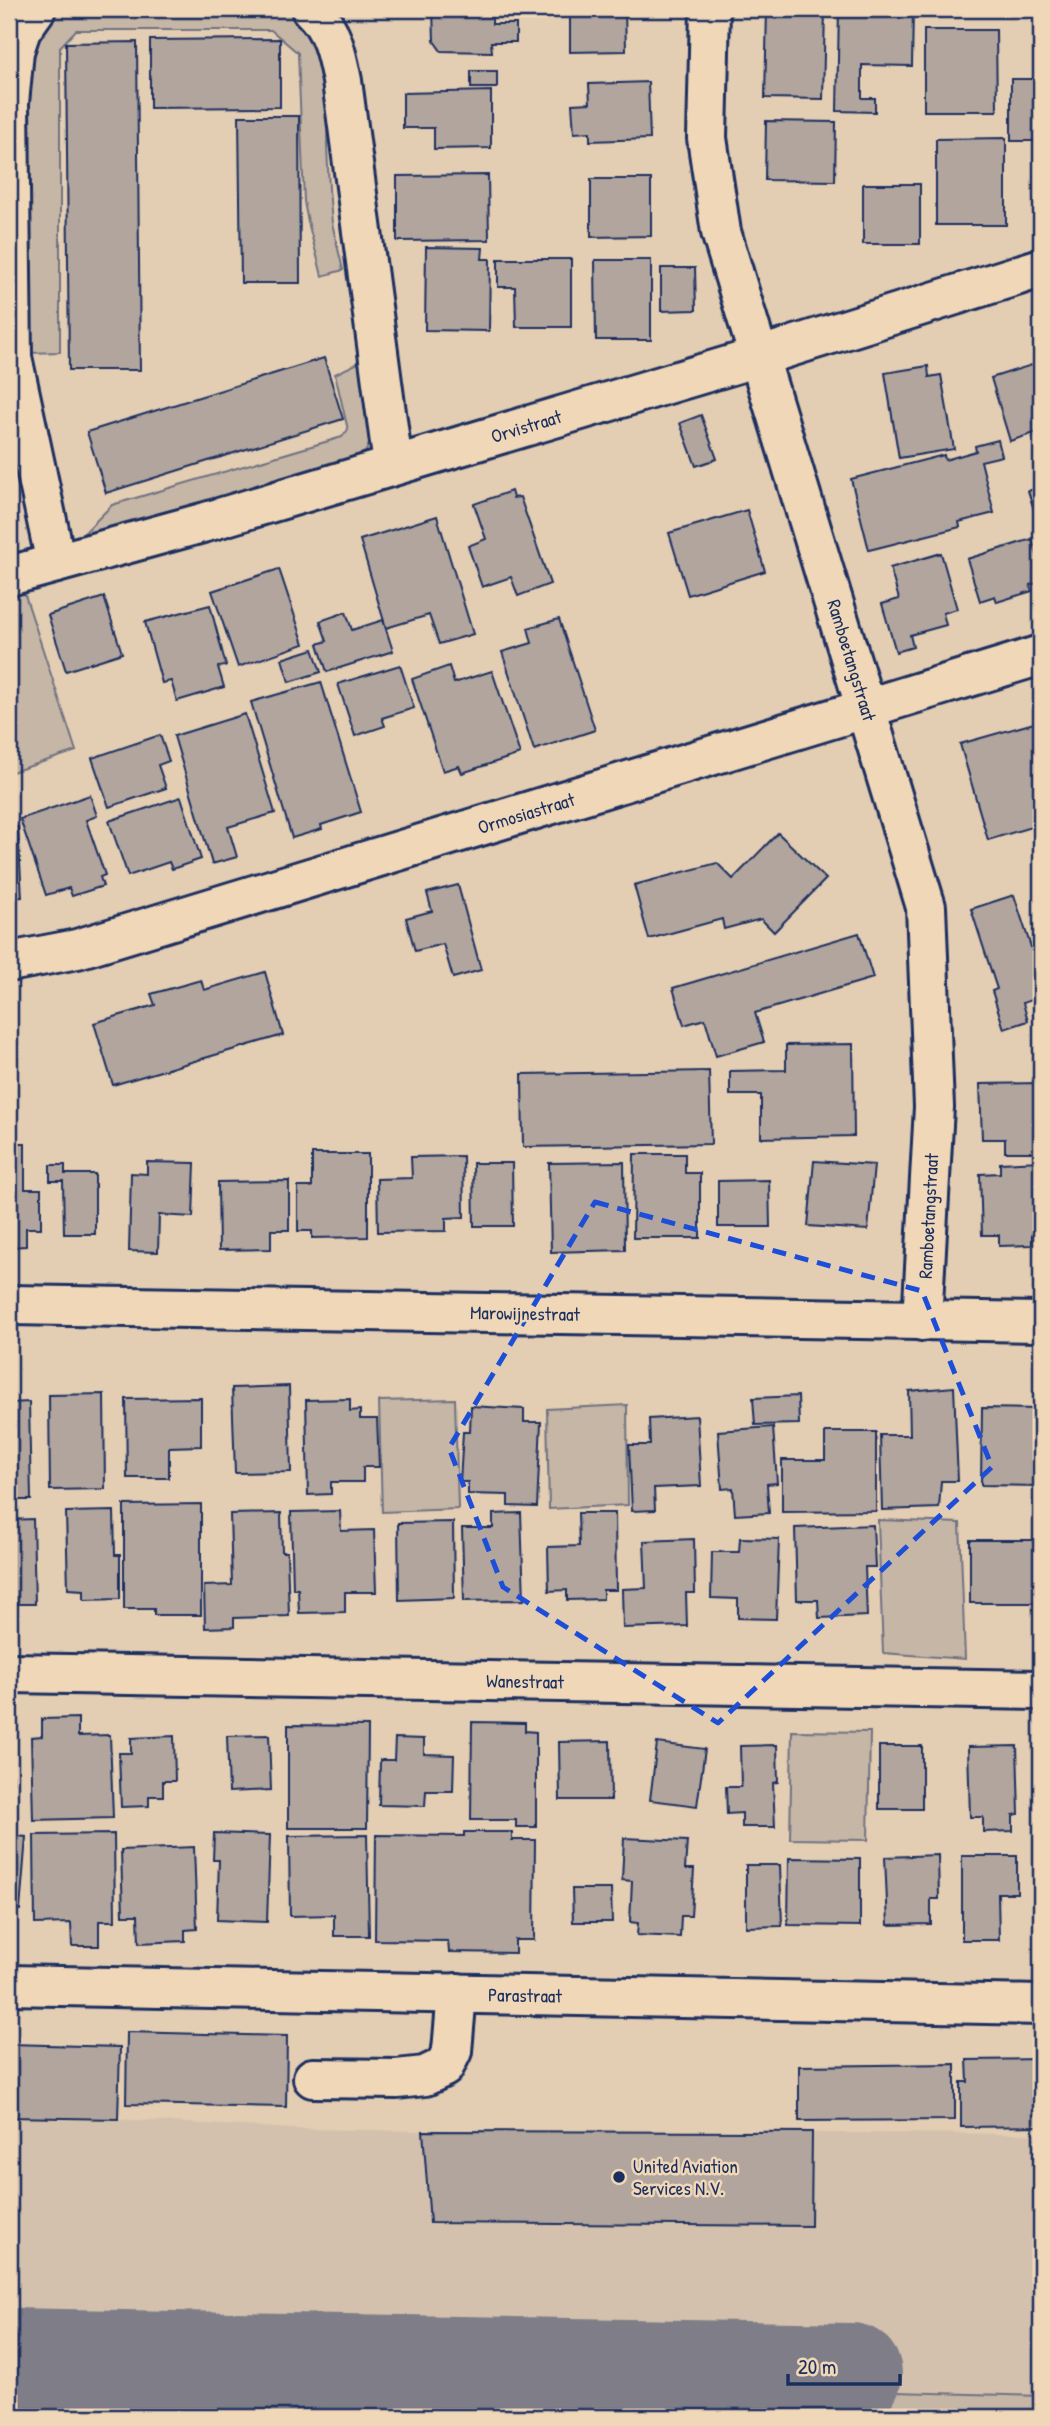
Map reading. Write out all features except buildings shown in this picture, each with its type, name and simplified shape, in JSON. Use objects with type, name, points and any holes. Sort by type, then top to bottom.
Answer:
[{"type":"street","points":[[37,9],[21,30],[15,51],[9,103],[12,357],[56,563]]},
{"type":"street","points":[[311,9],[319,16],[335,45],[342,81],[393,465]]},
{"type":"street","name":"Ramboetangstraat","points":[[710,9],[707,138],[721,232],[926,907],[934,1107],[922,1321]]},
{"type":"street","name":"Orvistraat","points":[[9,576],[206,522],[758,357],[1041,268]]},
{"type":"street","name":"Ormosiastraat","points":[[9,962],[77,949],[1041,655]]},
{"type":"street","name":"Marowijnestraat","points":[[9,1305],[1041,1322]]},
{"type":"street","name":"Wanestraat","points":[[9,1673],[1041,1690]]},
{"type":"street","name":"Parastraat","points":[[9,1985],[1041,2005]]},
{"type":"street","points":[[313,2078],[397,2079],[425,2076],[444,2067],[453,2051],[457,1993]]},
{"type":"highlighted area","points":[[595,1202],[922,1291],[992,1467],[718,1723],[503,1587],[449,1448]]},
{"type":"shaded area","points":[[65,9],[281,9],[291,12],[307,27],[328,79],[329,189],[332,223],[343,270],[322,276],[306,211],[298,53],[271,30],[76,30],[60,47],[60,352],[29,353],[27,87],[32,53],[41,31],[47,22]]},
{"type":"shaded area","points":[[362,361],[372,436],[366,451],[353,463],[99,537],[83,534],[112,505],[342,437],[348,430],[335,374]]},
{"type":"shaded area","points":[[24,592],[76,751],[9,773],[9,597]]},
{"type":"shaded area","points":[[455,1399],[458,1509],[382,1512],[379,1401]]},
{"type":"shaded area","points":[[627,1405],[628,1505],[549,1509],[547,1409]]},
{"type":"shaded area","points":[[878,1520],[960,1523],[965,1659],[883,1653]]},
{"type":"shaded area","points":[[792,1731],[870,1732],[868,1840],[790,1839]]},
{"type":"shaded area","points":[[9,2117],[118,2119],[295,2129],[1041,2134],[1041,2417],[9,2417]]},
{"type":"shaded area","points":[[640,2385],[1041,2396],[1041,2417],[638,2417]]},
{"type":"shaded area","points":[[9,2401],[288,2406],[621,2417],[9,2417]]},
{"type":"taxiway","points":[[9,2359],[851,2374]]},
{"type":"place","name":"United Aviation Services N.V.","points":[[619,2177]]}]
